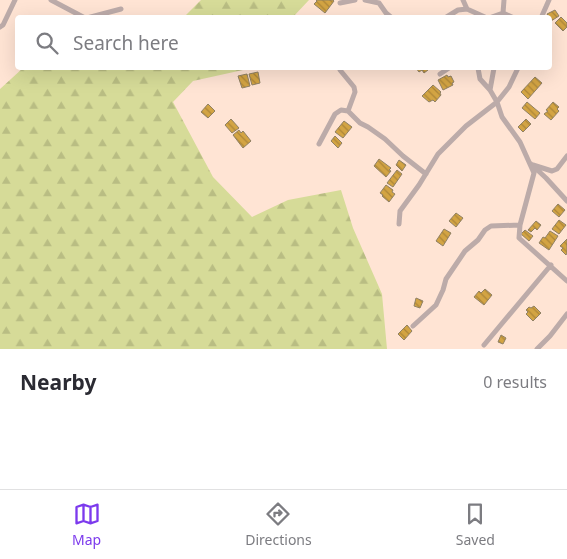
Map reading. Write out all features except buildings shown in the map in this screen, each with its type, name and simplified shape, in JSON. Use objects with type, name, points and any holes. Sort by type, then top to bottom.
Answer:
[{"type":"street","points":[[0,27],[3,25],[15,0]]},
{"type":"street","points":[[51,0],[80,15]]},
{"type":"street","points":[[340,3],[355,0]]},
{"type":"street","points":[[365,0],[380,1],[388,15]]},
{"type":"street","points":[[463,0],[467,9]]},
{"type":"street","points":[[503,13],[504,0]]},
{"type":"street","points":[[542,15],[549,0]]},
{"type":"street","points":[[98,15],[121,9]]},
{"type":"street","points":[[450,15],[458,10],[467,9],[481,15]]},
{"type":"street","points":[[497,15],[503,13],[507,15]]},
{"type":"street","points":[[340,70],[354,87],[355,92],[348,111]]},
{"type":"street","points":[[440,74],[447,70]]},
{"type":"street","points":[[478,70],[480,79],[490,90],[497,102],[502,118],[520,142],[534,172],[520,225],[519,238],[567,281]]},
{"type":"street","points":[[490,90],[494,70]]},
{"type":"street","points":[[399,224],[400,211],[412,196],[438,154],[466,126],[497,102],[509,87],[517,70]]},
{"type":"street","points":[[319,144],[335,114],[341,110],[348,111],[360,123],[385,139],[426,174]]},
{"type":"street","points":[[530,164],[552,171],[557,169],[567,156]]},
{"type":"street","points":[[530,164],[567,201]]},
{"type":"street","points":[[414,326],[436,305],[446,279],[465,252],[478,240],[485,230],[491,226],[520,225]]},
{"type":"street","points":[[484,345],[551,265]]},
{"type":"street","points":[[537,349],[567,314]]},
{"type":"green space","points":[[201,0],[309,0],[295,15],[186,15]]},
{"type":"green space","points":[[21,70],[243,70],[193,81],[173,102],[213,177],[252,217],[288,200],[341,190],[353,228],[382,294],[387,349],[0,349],[0,89]]}]
